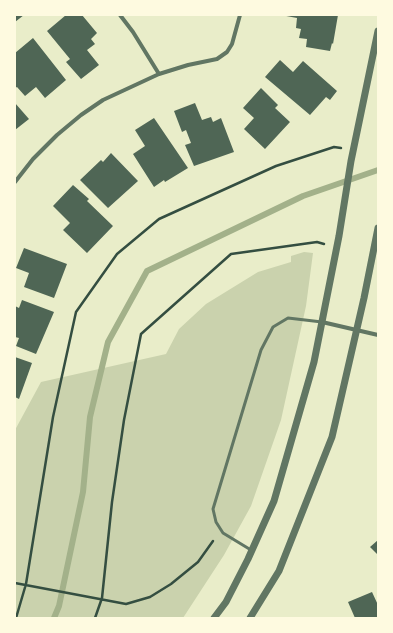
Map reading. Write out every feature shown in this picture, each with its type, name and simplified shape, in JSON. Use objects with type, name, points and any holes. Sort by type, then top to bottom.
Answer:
[{"type":"street","points":[[120,15],[133,32],[159,74]]},
{"type":"street","points":[[15,182],[33,159],[81,115],[103,100],[159,74],[188,65],[217,59],[227,52],[232,44],[240,15]]},
{"type":"street","points":[[214,618],[226,602],[252,551],[274,501],[314,362],[337,247],[353,150],[378,31]]},
{"type":"street","points":[[250,618],[279,571],[332,437],[378,228]]},
{"type":"street","points":[[322,322],[378,335]]},
{"type":"lane","points":[[252,551],[223,533],[216,522],[213,509],[261,350],[273,327],[288,318],[322,322]]},
{"type":"path","points":[[16,618],[26,584],[53,417],[76,312],[117,254],[160,219],[276,166],[334,148],[353,150]]},
{"type":"path","points":[[95,618],[102,598],[113,495],[124,420],[141,334],[231,254],[317,242],[337,247]]},
{"type":"path","points":[[15,583],[93,596],[126,604],[150,597],[171,584],[198,562],[213,541]]},
{"type":"green space","points":[[304,252],[313,253],[306,306],[281,420],[251,506],[224,555],[183,618],[15,618],[15,430],[41,382],[166,354],[179,329],[206,304],[258,272],[291,262],[291,256]]},
{"type":"building","points":[[15,15],[24,15],[15,22]]},
{"type":"building","points":[[66,15],[82,15],[97,33],[91,39],[95,44],[87,50],[99,65],[81,79],[66,62],[70,59],[47,31]]},
{"type":"building","points":[[281,15],[338,15],[333,44],[332,43],[330,51],[306,47],[307,39],[299,38],[301,29],[296,28],[297,18]]},
{"type":"building","points":[[33,38],[66,80],[45,98],[36,87],[25,96],[17,87],[15,88],[15,53]]},
{"type":"building","points":[[280,60],[293,72],[303,61],[337,91],[330,100],[326,97],[310,115],[265,77]]},
{"type":"building","points":[[261,88],[278,105],[275,108],[290,122],[265,149],[244,129],[254,118],[243,108]]},
{"type":"building","points":[[15,103],[29,119],[15,130]]},
{"type":"building","points":[[195,103],[202,120],[211,117],[213,122],[221,118],[234,152],[194,166],[185,145],[191,143],[186,130],[182,132],[174,111]]},
{"type":"building","points":[[154,118],[188,168],[165,182],[164,180],[154,187],[133,154],[145,146],[135,130]]},
{"type":"building","points":[[111,153],[138,181],[108,208],[80,180],[101,160],[103,162]]},
{"type":"building","points":[[73,185],[89,199],[87,201],[113,226],[87,253],[63,230],[70,223],[53,206]]},
{"type":"building","points":[[24,248],[67,264],[54,298],[24,287],[29,273],[16,268]]},
{"type":"building","points":[[22,300],[54,312],[36,354],[16,346],[19,338],[15,337],[15,306],[19,308]]},
{"type":"building","points":[[15,357],[32,363],[19,399],[15,397]]},
{"type":"building","points":[[378,540],[378,555],[370,547]]},
{"type":"building","points":[[372,592],[378,605],[378,618],[355,618],[348,602]]},
{"type":"waterway","points":[[54,618],[59,606],[83,492],[90,417],[108,342],[147,271],[303,196],[378,170]]}]
